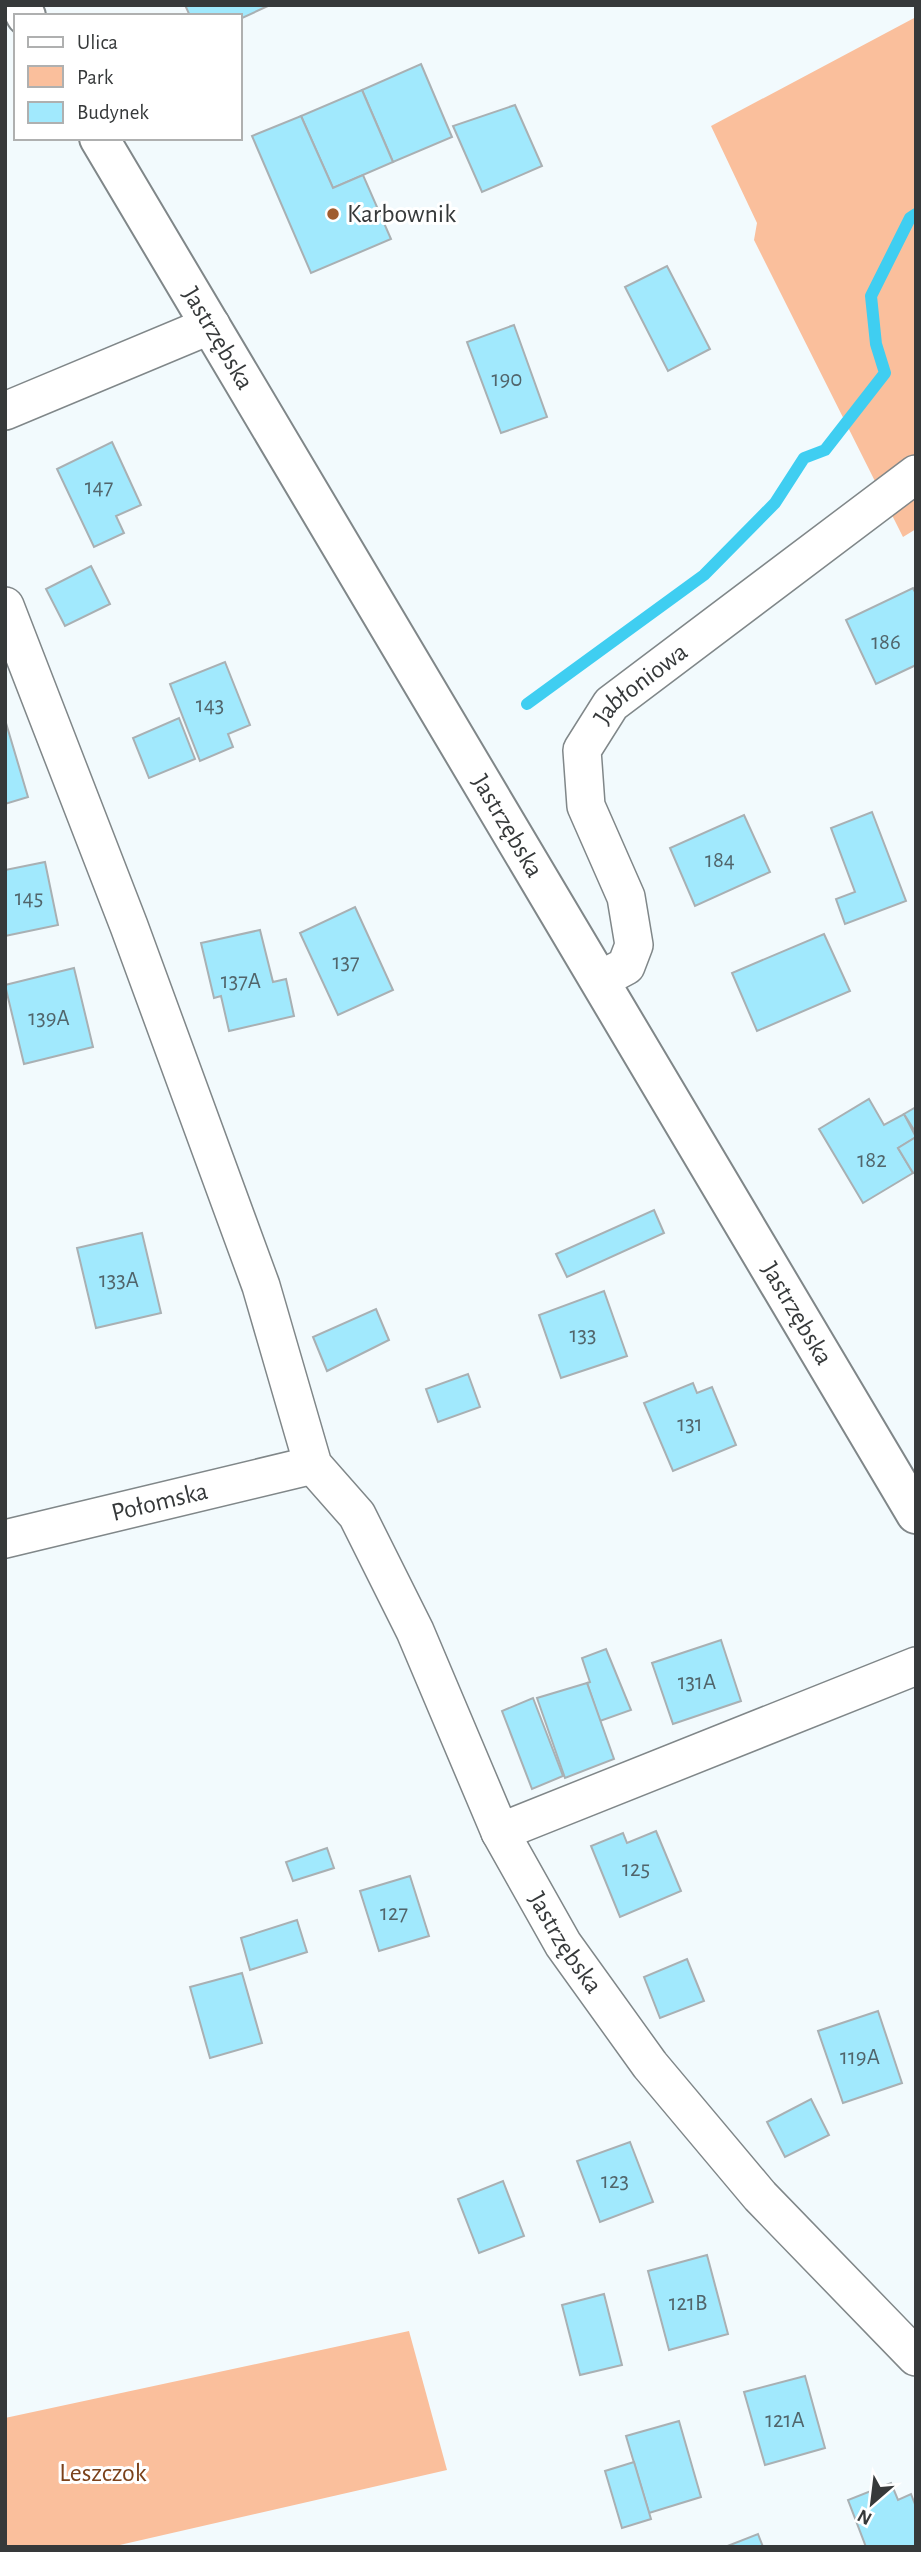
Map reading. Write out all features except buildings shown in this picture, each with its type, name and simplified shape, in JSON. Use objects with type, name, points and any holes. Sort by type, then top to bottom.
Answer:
[{"type":"main road","name":"Jastrzębska","points":[[100,140],[916,1514]]},
{"type":"street","points":[[5,411],[211,325]]},
{"type":"street","name":"Jabłoniowa","points":[[600,981],[626,966],[634,945],[626,897],[586,807],[582,751],[611,705],[916,474]]},
{"type":"street","points":[[5,606],[129,926],[261,1286],[313,1465]]},
{"type":"street","name":"Połomska","points":[[5,1539],[313,1465]]},
{"type":"street","name":"Jastrzębska","points":[[313,1465],[357,1515],[415,1631],[500,1832],[563,1944],[650,2065],[760,2196],[916,2357]]},
{"type":"street","points":[[500,1832],[916,1666]]},
{"type":"green space","points":[[916,17],[916,529],[903,537],[754,240],[757,223],[711,126]]},
{"type":"green space","name":"Leszczok","points":[[409,2331],[447,2470],[111,2547],[5,2547],[5,2418]]},
{"type":"waterway","points":[[527,704],[704,575],[775,503],[804,458],[825,450],[885,373],[876,344],[871,296],[910,218],[916,214]]},
{"type":"place","name":"Karbownik","points":[[333,214]]}]
